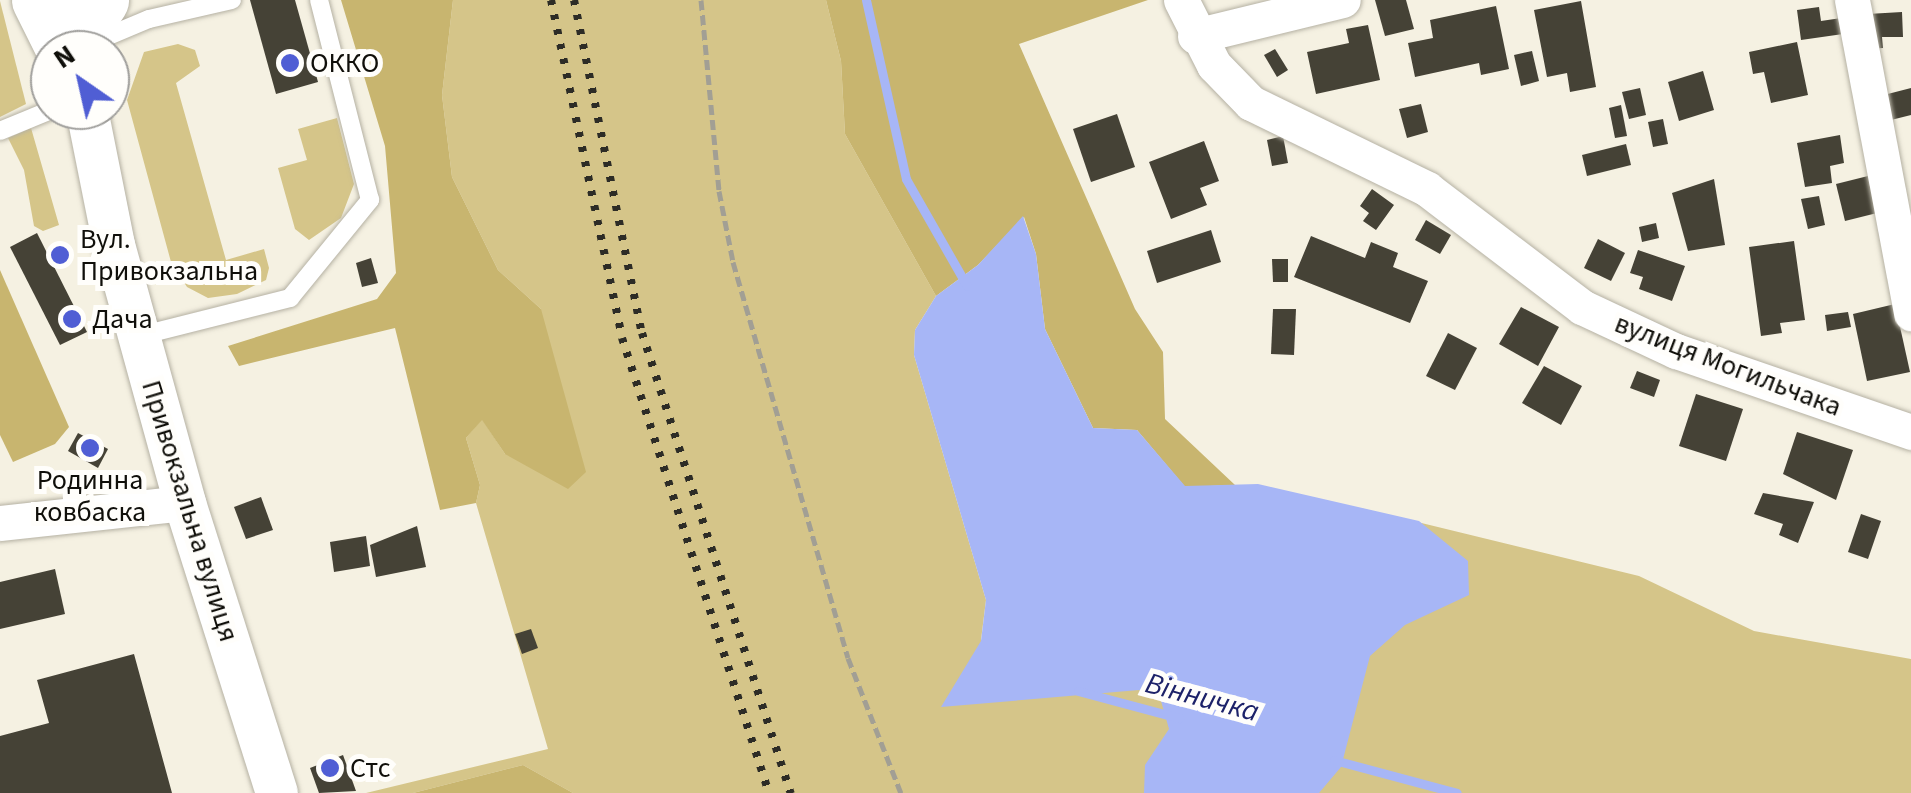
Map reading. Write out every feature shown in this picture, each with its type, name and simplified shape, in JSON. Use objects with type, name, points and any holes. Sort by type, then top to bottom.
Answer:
[{"type":"main road","points":[[39,0],[83,26]]},
{"type":"street","name":"вулиця Могильчака","points":[[1181,0],[1196,36],[1251,103],[1427,189],[1582,307],[1676,351],[1911,432]]},
{"type":"street","points":[[1196,36],[1343,0]]},
{"type":"street","points":[[1852,0],[1911,313]]},
{"type":"street","name":"Привокзальна вулиця","points":[[91,130],[139,336],[185,503],[277,793]]},
{"type":"street","points":[[0,523],[185,503]]},
{"type":"lane","points":[[83,26],[149,19],[232,0]]},
{"type":"lane","points":[[139,336],[290,298],[370,200],[319,0]]},
{"type":"lane","points":[[0,131],[30,119]]},
{"type":"path","points":[[700,0],[719,191],[733,262],[848,658],[901,793]]},
{"type":"shaded area","points":[[341,0],[453,0],[442,95],[452,177],[498,270],[541,309],[586,472],[568,489],[505,454],[482,420],[466,438],[480,485],[476,503],[440,510],[395,328],[239,366],[228,346],[377,299],[396,273],[385,146]]},
{"type":"shaded area","points":[[453,0],[826,0],[841,61],[845,134],[936,296],[915,330],[914,355],[986,600],[981,640],[1360,508],[1639,576],[1754,631],[1911,659],[1911,793],[573,793],[523,765],[413,793],[366,793],[548,749],[476,503],[480,485],[466,438],[482,419],[505,454],[541,309],[498,270],[452,177],[442,95]]},
{"type":"shaded area","points":[[826,0],[1148,0],[1019,44],[1135,309],[1163,352],[1165,419],[1235,485],[1185,487],[1137,430],[1093,428],[1045,329],[1036,254],[1024,217],[978,265],[936,296],[845,134],[841,61]]},
{"type":"shaded area","points":[[0,1],[26,104],[0,117]]},
{"type":"shaded area","points":[[178,44],[195,50],[200,66],[176,83],[226,260],[264,249],[269,268],[266,280],[237,294],[208,298],[187,287],[171,262],[130,111],[130,92],[144,52]]},
{"type":"shaded area","points":[[337,118],[354,184],[341,218],[309,240],[295,229],[278,168],[307,160],[298,129]]},
{"type":"shaded area","points":[[32,130],[59,225],[43,231],[34,226],[24,170],[8,138]]},
{"type":"shaded area","points":[[0,270],[69,427],[55,444],[13,462],[0,435]]},
{"type":"shaded area","points":[[523,765],[573,793],[413,793]]},
{"type":"water","points":[[1023,216],[1036,254],[1045,329],[1093,428],[1137,430],[1185,486],[1258,484],[1419,521],[1468,561],[1469,595],[1405,625],[1370,656],[1341,767],[1319,793],[1144,793],[1145,765],[1169,729],[1161,701],[1139,690],[941,707],[981,641],[986,600],[914,355],[915,330],[936,296],[978,265]]},
{"type":"building","points":[[250,0],[295,0],[318,82],[276,94]]},
{"type":"building","points":[[1375,0],[1406,0],[1414,29],[1385,36]]},
{"type":"building","points":[[1581,1],[1596,87],[1570,92],[1567,73],[1547,77],[1534,10]]},
{"type":"building","points":[[1496,6],[1509,69],[1481,75],[1479,63],[1415,77],[1408,43],[1433,38],[1430,20]]},
{"type":"building","points":[[1819,7],[1821,21],[1848,17],[1850,33],[1801,40],[1797,10]]},
{"type":"building","points":[[1902,12],[1903,37],[1882,37],[1883,48],[1869,49],[1868,14]]},
{"type":"building","points":[[1368,25],[1380,80],[1316,94],[1307,52],[1349,43],[1346,29]]},
{"type":"building","points":[[1797,42],[1808,95],[1771,103],[1764,72],[1753,74],[1749,52]]},
{"type":"building","points":[[1275,49],[1288,70],[1277,77],[1264,55]]},
{"type":"building","points":[[1532,51],[1539,81],[1521,86],[1514,55]]},
{"type":"building","points":[[1703,71],[1714,110],[1679,121],[1668,82]]},
{"type":"building","points":[[1640,88],[1646,115],[1629,119],[1622,92]]},
{"type":"building","points":[[1911,88],[1911,115],[1887,121],[1880,96]]},
{"type":"building","points":[[1421,104],[1428,132],[1407,138],[1399,109]]},
{"type":"building","points":[[1621,105],[1627,136],[1615,138],[1609,108]]},
{"type":"building","points":[[1117,114],[1135,167],[1091,182],[1073,129]]},
{"type":"building","points":[[1663,119],[1668,144],[1653,147],[1648,122]]},
{"type":"building","points":[[1840,135],[1844,163],[1830,166],[1832,183],[1805,187],[1797,143]]},
{"type":"building","points":[[1283,136],[1288,163],[1272,166],[1267,140]]},
{"type":"building","points":[[1204,141],[1219,181],[1200,188],[1207,205],[1171,219],[1149,162]]},
{"type":"building","points":[[1626,144],[1631,165],[1587,176],[1582,155]]},
{"type":"building","points":[[1872,175],[1881,212],[1845,221],[1836,184]]},
{"type":"building","points":[[1714,179],[1725,245],[1688,251],[1672,193]]},
{"type":"building","points":[[1372,189],[1394,205],[1376,230],[1363,221],[1369,213],[1360,206]]},
{"type":"building","points":[[1819,196],[1825,225],[1808,229],[1801,199]]},
{"type":"building","points":[[1426,220],[1451,235],[1440,254],[1415,240]]},
{"type":"building","points":[[1656,223],[1659,238],[1642,242],[1639,227]]},
{"type":"building","points":[[1211,230],[1221,262],[1157,283],[1147,251]]},
{"type":"building","points":[[37,233],[87,332],[60,345],[10,247]]},
{"type":"building","points":[[1311,236],[1365,258],[1371,242],[1398,253],[1393,267],[1428,281],[1410,323],[1294,277]]},
{"type":"building","points":[[1598,239],[1625,253],[1611,281],[1584,268]]},
{"type":"building","points":[[1794,241],[1805,320],[1780,323],[1782,333],[1761,336],[1749,247]]},
{"type":"building","points":[[1638,250],[1685,266],[1672,301],[1639,289],[1643,277],[1630,273]]},
{"type":"building","points":[[371,258],[378,283],[362,287],[356,263]]},
{"type":"building","points":[[1272,259],[1288,259],[1288,282],[1273,282]]},
{"type":"building","points":[[1895,304],[1910,372],[1867,381],[1853,314]]},
{"type":"building","points":[[1521,307],[1559,327],[1538,366],[1499,344]]},
{"type":"building","points":[[1273,309],[1296,309],[1294,355],[1271,354]]},
{"type":"building","points":[[1848,312],[1851,327],[1827,331],[1825,315]]},
{"type":"building","points":[[1448,333],[1477,348],[1455,390],[1426,376]]},
{"type":"building","points":[[1544,366],[1582,386],[1561,425],[1522,403]]},
{"type":"building","points":[[1637,371],[1660,380],[1654,397],[1630,388]]},
{"type":"building","points":[[1696,394],[1743,409],[1726,461],[1679,446]]},
{"type":"building","points":[[1797,432],[1853,450],[1836,500],[1783,474]]},
{"type":"building","points":[[78,433],[108,449],[98,468],[68,451]]},
{"type":"building","points":[[1763,493],[1814,502],[1798,543],[1779,535],[1783,524],[1754,514]]},
{"type":"building","points":[[261,497],[273,530],[246,539],[234,507]]},
{"type":"building","points":[[1861,514],[1881,521],[1868,559],[1848,552]]},
{"type":"building","points":[[417,526],[426,567],[376,577],[370,545]]},
{"type":"building","points":[[366,536],[370,566],[334,572],[330,542]]},
{"type":"building","points":[[55,569],[65,614],[0,629],[0,582]]},
{"type":"building","points":[[531,629],[538,648],[522,654],[515,634]]},
{"type":"building","points":[[134,654],[172,793],[0,793],[0,736],[49,723],[37,680]]},
{"type":"building","points":[[343,755],[356,791],[319,793],[310,768]]},
{"type":"waterway","points":[[866,0],[906,179],[967,286]]},
{"type":"waterway","name":"Вінничка","points":[[1078,691],[1179,718]]},
{"type":"waterway","name":"Вінничка","points":[[1334,760],[1457,793]]},
{"type":"railway","points":[[551,0],[622,338],[769,793]]},
{"type":"railway","points":[[574,0],[642,333],[791,793]]},
{"type":"place","name":"ОККО","points":[[290,63]]},
{"type":"place","name":"Вул. Привокзальна","points":[[60,255]]},
{"type":"place","name":"Дача","points":[[72,319]]},
{"type":"place","name":"Родинна ковбаска","points":[[90,448]]},
{"type":"place","name":"Стс","points":[[330,768]]}]
